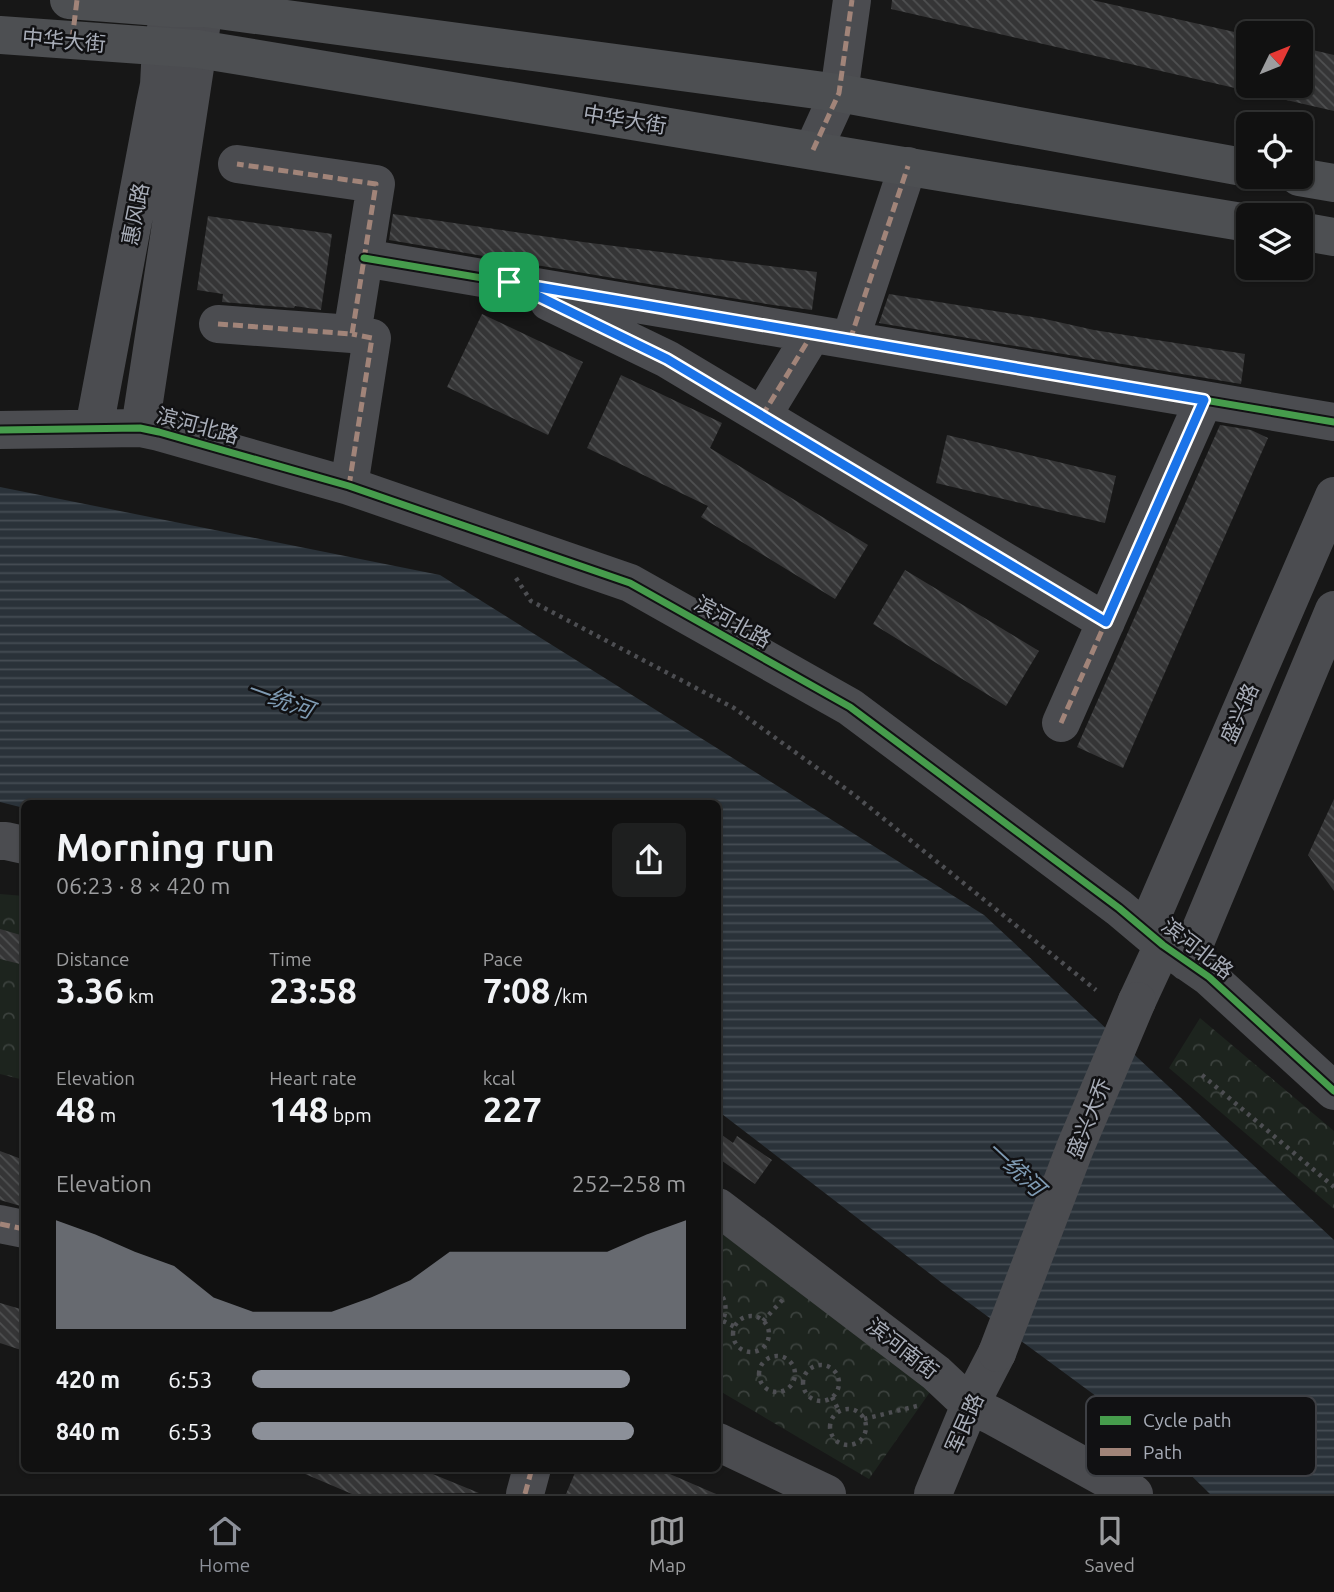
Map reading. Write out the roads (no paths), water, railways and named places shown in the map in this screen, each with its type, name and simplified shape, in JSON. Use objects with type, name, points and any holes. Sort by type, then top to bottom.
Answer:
[{"type":"main road","name":"中华大街","points":[[69,0],[189,4],[839,93],[1236,165]]},
{"type":"main road","name":"中华大街","points":[[0,35],[179,48],[1236,221]]},
{"type":"main road","points":[[1313,179],[1334,183]]},
{"type":"main road","points":[[1313,233],[1334,237]]},
{"type":"street","points":[[72,40],[76,0]]},
{"type":"street","points":[[813,150],[839,93],[852,0]]},
{"type":"street","name":"惠风路","points":[[94,428],[159,85],[179,48],[189,4]]},
{"type":"street","points":[[140,428],[179,48]]},
{"type":"street","points":[[237,163],[376,184],[352,334]]},
{"type":"street","points":[[850,340],[908,166]]},
{"type":"street","points":[[364,258],[1334,422]]},
{"type":"street","points":[[509,282],[667,359],[1106,622]]},
{"type":"street","points":[[218,324],[352,334],[372,338],[349,486]]},
{"type":"street","points":[[762,416],[812,334]]},
{"type":"street","points":[[1061,723],[1204,400]]},
{"type":"street","name":"滨河北路","points":[[0,430],[140,428],[159,432],[349,486],[630,583],[850,707],[1209,977],[1334,1091]]},
{"type":"street","name":"盛兴路","points":[[1165,946],[1334,496]]},
{"type":"street","points":[[1165,946],[1334,610]]},
{"type":"street","points":[[0,841],[21,844]]},
{"type":"street","name":"盛兴大乔","points":[[997,1353],[1075,1148],[1137,1001],[1165,946]]},
{"type":"street","name":"滨河南街","points":[[721,1209],[926,1365],[970,1405],[1086,1467]]},
{"type":"street","points":[[0,1224],[21,1228]]},
{"type":"street","name":"军民路","points":[[933,1494],[970,1405],[997,1353]]},
{"type":"street","points":[[721,1443],[827,1494]]},
{"type":"street","points":[[525,1494],[531,1472]]},
{"type":"street","name":"滨河南街","points":[[1102,1476],[1135,1494]]},
{"type":"water","name":"一统河","points":[[0,487],[440,575],[984,915],[1334,1240],[1334,1494],[1210,1494],[1192,1476],[1316,1476],[1316,1396],[1096,1396],[942,1283],[721,1113],[721,800],[21,800],[21,807],[0,802]]}]
